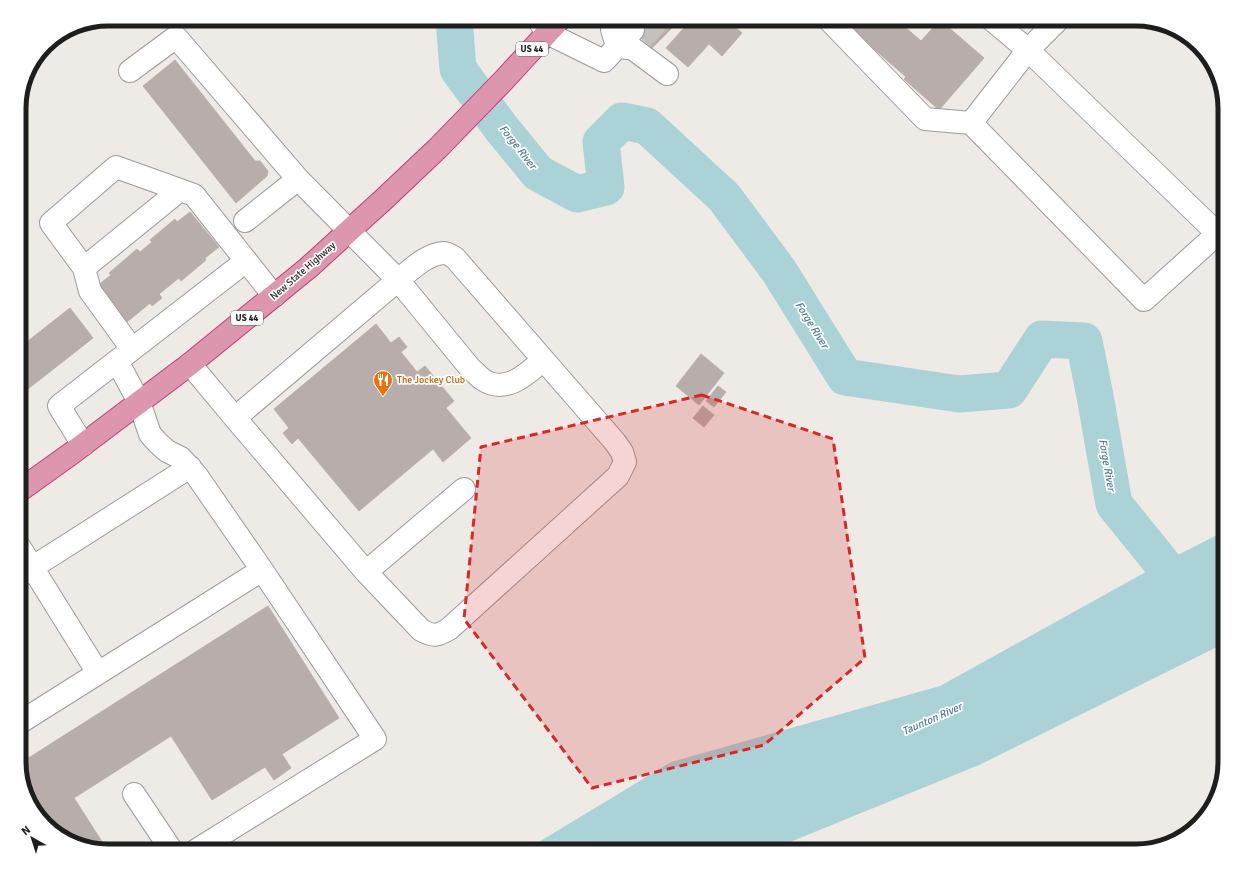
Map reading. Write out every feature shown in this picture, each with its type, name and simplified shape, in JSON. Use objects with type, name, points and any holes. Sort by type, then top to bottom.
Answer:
[{"type":"highway","name":"New State Highway","points":[[26,486],[190,364],[274,296],[349,230],[410,175],[504,80],[546,26]]},
{"type":"lane","points":[[551,26],[604,61],[629,37],[667,74]]},
{"type":"lane","points":[[835,26],[925,119],[971,123],[1144,300],[1218,234]]},
{"type":"lane","points":[[1000,26],[1028,50],[1218,228]]},
{"type":"lane","points":[[971,123],[1028,50],[1052,26]]},
{"type":"lane","points":[[130,71],[176,37],[298,179],[398,280],[470,368],[482,379],[493,384],[509,384],[522,378],[543,360]]},
{"type":"lane","points":[[206,844],[375,739],[262,570],[190,467],[181,458],[167,451],[150,434],[124,355],[90,291],[84,268],[51,224],[116,167],[194,195],[274,296]]},
{"type":"lane","points":[[245,221],[298,179]]},
{"type":"lane","points":[[84,268],[180,190]]},
{"type":"lane","points":[[190,364],[235,418],[366,572],[421,630],[429,634],[438,635],[449,629],[618,476],[625,462],[622,452],[616,442],[455,258],[445,253],[431,256],[420,262],[235,418]]},
{"type":"lane","points":[[83,444],[59,406],[246,261]]},
{"type":"lane","points":[[98,673],[26,572],[190,467]]},
{"type":"lane","points":[[366,572],[464,489]]},
{"type":"lane","points":[[26,719],[262,570]]},
{"type":"lane","points":[[134,794],[167,844]]},
{"type":"highlighted area","points":[[702,395],[833,439],[865,658],[764,745],[592,788],[464,619],[481,447]]},
{"type":"water","name":"Taunton River","points":[[1218,535],[1218,646],[979,765],[785,844],[536,844],[671,762],[940,686],[1162,563]]},
{"type":"building","points":[[629,26],[672,26],[673,27],[652,48]]},
{"type":"building","points":[[686,26],[734,26],[742,33],[722,56],[709,44],[688,67],[666,48]]},
{"type":"building","points":[[848,26],[904,26],[921,41],[935,26],[947,26],[984,58],[939,110],[904,79],[906,77]]},
{"type":"building","points":[[175,60],[255,161],[260,161],[268,171],[267,176],[236,203],[143,86]]},
{"type":"building","points":[[190,212],[219,247],[181,281],[179,278],[159,294],[162,298],[152,306],[150,303],[127,322],[97,286],[111,275],[109,273],[137,249],[140,252],[152,242],[150,240],[175,219],[177,222]]},
{"type":"building","points":[[70,308],[93,338],[26,391],[26,343]]},
{"type":"building","points":[[376,324],[391,343],[399,337],[407,347],[401,352],[417,372],[425,366],[454,401],[446,408],[471,438],[443,462],[433,449],[359,511],[298,438],[292,444],[283,433],[289,428],[274,409]]},
{"type":"building","points":[[701,354],[724,373],[699,405],[676,386]]},
{"type":"building","points":[[718,386],[726,392],[714,407],[706,401]]},
{"type":"building","points":[[703,406],[714,415],[704,427],[693,418]]},
{"type":"building","points":[[268,606],[339,718],[282,754],[291,768],[274,780],[265,767],[212,800],[171,736],[74,798],[103,844],[76,838],[62,830],[52,822],[52,818],[48,818],[43,812],[32,794],[26,768],[26,760]]},
{"type":"waterway","name":"Forge River","points":[[455,26],[458,69],[502,129],[538,173],[577,194],[606,187],[601,142],[622,121],[647,126],[724,197],[779,271],[845,377],[959,394],[1009,390],[1042,339],[1084,341],[1114,504],[1190,598]]},
{"type":"tunnel","points":[[642,39],[654,26]]},
{"type":"place","name":"The Jockey Club","points":[[383,397]]}]
